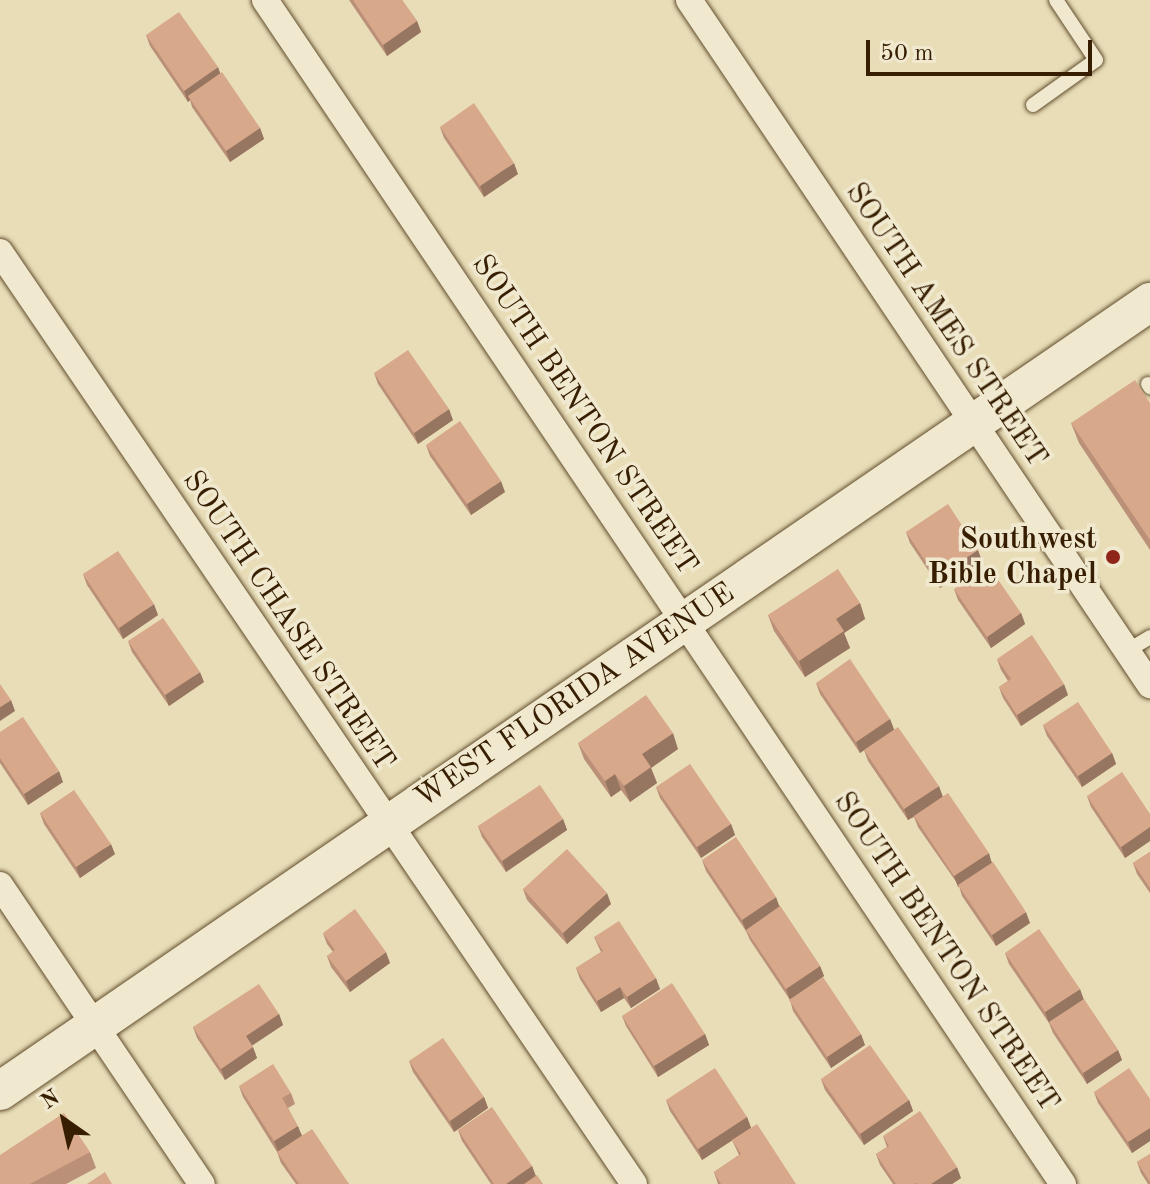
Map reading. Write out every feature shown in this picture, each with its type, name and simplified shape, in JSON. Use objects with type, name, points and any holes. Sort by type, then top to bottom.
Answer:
[{"type":"street","name":"SOUTH BENTON STREET","points":[[265,0],[1063,1184]]},
{"type":"street","name":"SOUTH AMES STREET","points":[[689,0],[1150,685]]},
{"type":"street","name":"SOUTH CHASE STREET","points":[[0,252],[634,1184]]},
{"type":"street","name":"WEST FLORIDA AVENUE","points":[[0,1091],[974,422],[1147,312]]},
{"type":"street","points":[[0,885],[202,1184]]},
{"type":"lane","points":[[1033,105],[1096,60],[1056,0]]},
{"type":"lane","points":[[1127,651],[1150,637]]},
{"type":"building","points":[[353,0],[402,0],[417,21],[383,45]]},
{"type":"building","points":[[179,12],[218,67],[184,91],[146,35]]},
{"type":"building","points":[[222,72],[260,128],[226,151],[188,96]]},
{"type":"building","points":[[474,103],[514,163],[480,186],[440,127]]},
{"type":"building","points":[[408,350],[449,409],[414,433],[374,373]]},
{"type":"building","points":[[1135,380],[1150,403],[1150,540],[1071,423]]},
{"type":"building","points":[[460,421],[501,481],[467,504],[426,445]]},
{"type":"building","points":[[948,504],[978,550],[936,577],[906,532]]},
{"type":"building","points":[[118,551],[154,604],[119,628],[83,574]]},
{"type":"building","points":[[988,565],[1021,613],[987,637],[954,589]]},
{"type":"building","points":[[838,569],[860,603],[836,619],[844,631],[799,661],[768,615]]},
{"type":"building","points":[[163,618],[200,672],[165,695],[128,641]]},
{"type":"building","points":[[1032,635],[1064,684],[1017,715],[999,687],[1011,679],[997,659]]},
{"type":"building","points":[[850,659],[890,719],[856,742],[816,683]]},
{"type":"building","points":[[0,684],[11,700],[0,707]]},
{"type":"building","points":[[646,695],[673,733],[642,754],[651,767],[624,786],[615,774],[605,781],[578,743]]},
{"type":"building","points":[[1078,702],[1112,753],[1078,776],[1043,725]]},
{"type":"building","points":[[23,717],[59,771],[24,794],[0,758],[0,732]]},
{"type":"building","points":[[898,727],[939,786],[904,809],[864,750]]},
{"type":"building","points":[[690,764],[731,824],[697,847],[656,787]]},
{"type":"building","points":[[1122,772],[1150,814],[1150,827],[1121,847],[1087,796]]},
{"type":"building","points":[[540,785],[563,819],[502,861],[478,826]]},
{"type":"building","points":[[74,790],[111,844],[76,867],[40,813]]},
{"type":"building","points":[[948,793],[989,853],[954,876],[914,816]]},
{"type":"building","points":[[736,837],[776,897],[742,920],[702,860]]},
{"type":"building","points":[[567,849],[607,893],[563,933],[523,889]]},
{"type":"building","points":[[1150,852],[1150,888],[1133,863]]},
{"type":"building","points":[[993,862],[1026,912],[992,935],[958,885]]},
{"type":"building","points":[[780,906],[820,966],[786,989],[746,930]]},
{"type":"building","points":[[355,909],[386,952],[346,981],[327,956],[335,950],[323,933]]},
{"type":"building","points":[[619,921],[656,978],[627,997],[620,987],[597,1001],[576,968],[603,951],[594,937]]},
{"type":"building","points":[[1039,929],[1080,989],[1045,1012],[1005,953]]},
{"type":"building","points":[[823,977],[861,1034],[827,1057],[789,1000]]},
{"type":"building","points":[[672,983],[705,1034],[654,1066],[622,1016]]},
{"type":"building","points":[[259,984],[279,1014],[246,1036],[253,1047],[221,1069],[193,1027]]},
{"type":"building","points":[[1084,999],[1118,1050],[1083,1073],[1049,1022]]},
{"type":"building","points":[[443,1038],[484,1097],[450,1121],[409,1061]]},
{"type":"building","points":[[870,1045],[909,1100],[860,1134],[821,1079]]},
{"type":"building","points":[[273,1064],[291,1093],[282,1098],[298,1126],[274,1141],[239,1086]]},
{"type":"building","points":[[715,1068],[747,1117],[698,1149],[666,1100]]},
{"type":"building","points":[[1129,1068],[1150,1099],[1150,1128],[1128,1142],[1094,1092]]},
{"type":"building","points":[[492,1107],[532,1166],[506,1184],[494,1184],[458,1130]]},
{"type":"building","points":[[920,1111],[957,1167],[931,1184],[896,1184],[876,1154],[889,1146],[883,1136]]},
{"type":"building","points":[[64,1113],[90,1152],[30,1184],[0,1184],[0,1155]]},
{"type":"building","points":[[757,1124],[796,1184],[721,1184],[714,1172],[741,1154],[732,1140]]},
{"type":"building","points":[[312,1129],[349,1184],[299,1184],[277,1152]]},
{"type":"building","points":[[1150,1154],[1150,1182],[1137,1162]]},
{"type":"building","points":[[105,1172],[112,1184],[87,1184]]},
{"type":"building","points":[[537,1175],[543,1184],[524,1184]]},
{"type":"place","name":"Southwest Bible Chapel","points":[[1113,557]]}]
